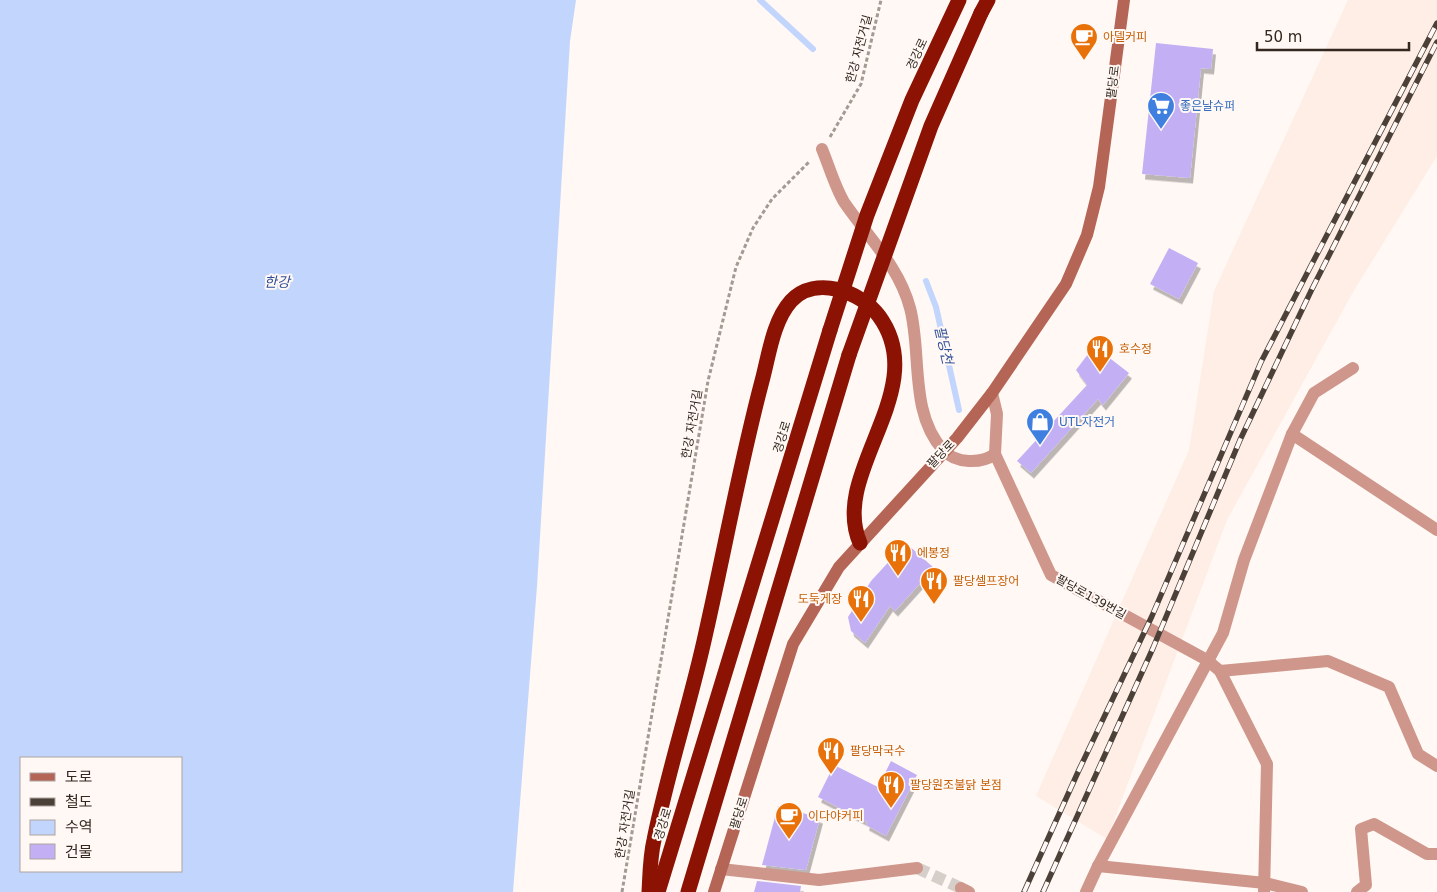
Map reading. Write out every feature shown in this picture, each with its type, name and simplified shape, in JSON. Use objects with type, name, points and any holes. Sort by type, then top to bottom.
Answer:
[{"type":"highway","name":"경강로","points":[[658,892],[867,215],[912,100],[959,0]]},
{"type":"highway","points":[[688,892],[849,355],[931,126],[984,6]]},
{"type":"highway","points":[[649,892],[653,842],[706,633],[744,448],[770,349],[779,321],[792,300],[808,290],[824,287],[855,295],[879,315],[890,337],[896,370],[888,400],[854,499],[853,527],[860,543]]},
{"type":"street","name":"팔당로","points":[[714,892],[793,644],[839,567],[943,451],[957,438],[992,393],[1066,284],[1087,235],[1104,156],[1124,0]]},
{"type":"street","points":[[822,149],[844,201],[886,257],[906,297],[916,335],[924,413],[943,451],[965,460],[977,462],[988,460],[995,454],[997,414],[992,393]]},
{"type":"street","points":[[1086,892],[1098,866],[1223,633],[1244,560],[1292,434],[1314,393],[1352,368]]},
{"type":"street","points":[[1292,434],[1437,530]]},
{"type":"street","name":"팔당로139번길","points":[[995,454],[1051,575],[1207,660],[1220,671],[1267,764],[1265,888]]},
{"type":"street","points":[[1220,671],[1328,661],[1389,687],[1418,754],[1437,766]]},
{"type":"street","points":[[1356,892],[1366,885],[1361,829],[1374,824],[1427,854],[1437,854]]},
{"type":"street","points":[[1098,866],[1302,892]]},
{"type":"street","points":[[721,869],[819,880],[918,868]]},
{"type":"path","name":"한강 자전거길","points":[[622,892],[708,380],[736,267],[753,228],[772,199],[822,149],[860,84],[882,0]]},
{"type":"shaded area","points":[[1348,0],[1437,0],[1437,156],[1353,292],[1227,520],[1107,839],[1036,796],[1189,450],[1214,291]]},
{"type":"water","name":"한강","points":[[0,0],[576,0],[570,41],[537,586],[513,892],[0,892]]},
{"type":"building","points":[[1156,43],[1213,49],[1211,69],[1201,68],[1190,178],[1142,174]]},
{"type":"building","points":[[1169,248],[1198,263],[1179,299],[1150,284]]},
{"type":"building","points":[[1094,346],[1129,373],[1103,405],[1098,399],[1031,473],[1017,461],[1087,385],[1076,370]]},
{"type":"building","points":[[906,543],[934,568],[895,611],[890,606],[865,643],[851,631],[848,617],[871,581]]},
{"type":"building","points":[[891,761],[917,775],[886,836],[866,825],[867,822],[818,797],[834,765],[878,787]]},
{"type":"building","points":[[778,806],[820,818],[806,870],[762,865]]},
{"type":"building","points":[[757,881],[801,886],[800,892],[754,892]]},
{"type":"waterway","name":"팔당천","points":[[760,0],[813,49]]},
{"type":"waterway","name":"팔당천","points":[[926,281],[936,307],[959,410]]},
{"type":"tunnel","points":[[917,868],[961,888]]},
{"type":"railway","points":[[1024,892],[1152,616],[1261,362],[1437,23]]},
{"type":"railway","points":[[1043,892],[1153,648],[1240,440],[1311,291],[1437,42]]},
{"type":"place","name":"아델커피","points":[[1084,61]]},
{"type":"place","name":"좋은날슈퍼","points":[[1161,130]]},
{"type":"place","name":"호수정","points":[[1100,373]]},
{"type":"place","name":"UTL자전거","points":[[1040,446]]},
{"type":"place","name":"에봉정","points":[[898,577]]},
{"type":"place","name":"팔당셀프장어","points":[[934,605]]},
{"type":"place","name":"도둑게장","points":[[861,623]]},
{"type":"place","name":"팔당막국수","points":[[831,775]]},
{"type":"place","name":"팔당원조불닭 본점","points":[[891,809]]},
{"type":"place","name":"이다야커피","points":[[789,840]]}]
